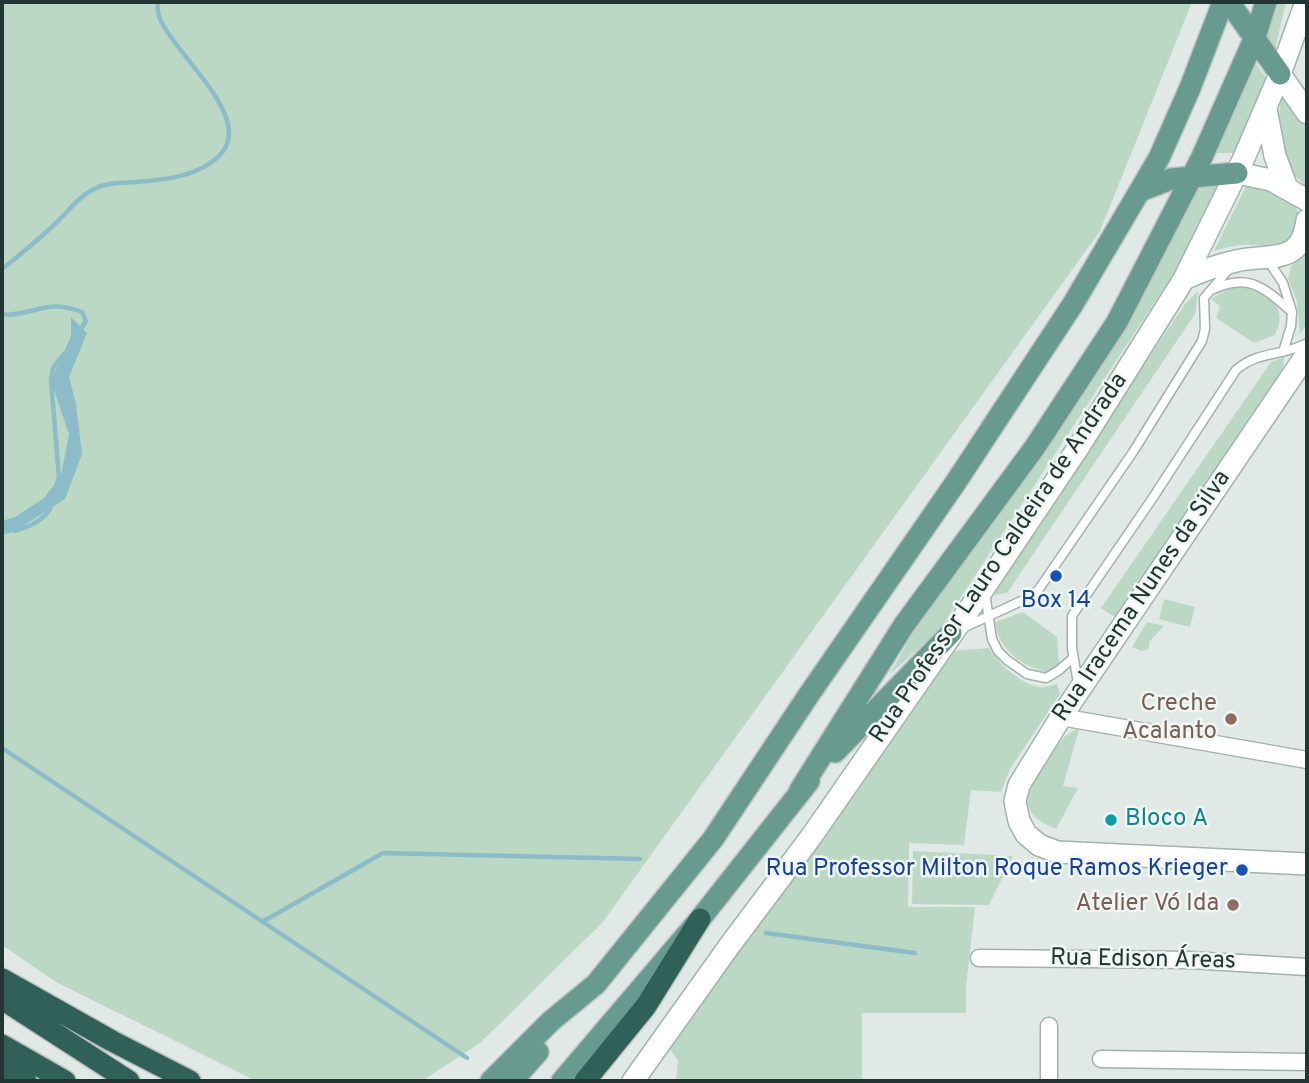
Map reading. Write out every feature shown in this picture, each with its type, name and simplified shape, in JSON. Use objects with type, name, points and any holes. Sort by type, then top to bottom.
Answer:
[{"type":"highway","points":[[585,1081],[646,1006],[701,919]]},
{"type":"highway","points":[[2,979],[190,1081]]},
{"type":"highway","points":[[2,999],[129,1081]]},
{"type":"highway","points":[[2,1045],[65,1081]]},
{"type":"highway","points":[[2,1065],[26,1081]]},
{"type":"main road","points":[[512,1081],[596,984],[713,839],[1073,304],[1158,158],[1190,88],[1223,2]]},
{"type":"main road","points":[[1229,2],[1307,113]]},
{"type":"main road","points":[[562,1081],[701,919],[800,790],[904,625],[1035,447],[1117,322],[1193,175],[1255,37],[1266,2]]},
{"type":"main road","name":"Rua Professor Lauro Caldeira de Andrada","points":[[633,1081],[730,944],[811,837],[984,588],[1078,448],[1184,279],[1237,173],[1280,74],[1306,2]]},
{"type":"main road","points":[[1266,107],[1275,156],[1287,188]]},
{"type":"main road","points":[[1140,191],[1171,178],[1237,173],[1255,175],[1287,188],[1307,200]]},
{"type":"main road","points":[[1184,279],[1208,268],[1239,260],[1267,259],[1288,253],[1300,245],[1306,234],[1307,220]]},
{"type":"main road","name":"Rua Iracema Nunes da Silva","points":[[1307,354],[1061,717],[1018,785],[1014,801],[1019,821],[1026,834],[1039,845],[1057,852],[1307,864]]},
{"type":"main road","points":[[800,790],[951,633]]},
{"type":"main road","points":[[491,1081],[551,1021],[596,984]]},
{"type":"main road","points":[[599,1081],[646,1006]]},
{"type":"street","points":[[1061,717],[1307,760]]},
{"type":"street","name":"Rua Edison Áreas","points":[[979,958],[1190,960],[1307,967]]},
{"type":"street","points":[[1049,1026],[1049,1081]]},
{"type":"street","points":[[1101,1059],[1307,1062]]},
{"type":"lane","points":[[1267,259],[1283,283],[1292,312],[1283,352]]},
{"type":"lane","points":[[951,633],[1030,597],[1039,589],[1133,452],[1202,341],[1205,329],[1204,298],[1239,260]]},
{"type":"lane","points":[[1210,291],[1239,280],[1251,283],[1292,312]]},
{"type":"lane","points":[[1079,690],[1073,658],[1072,616],[1236,370],[1253,358],[1283,352],[1307,343]]},
{"type":"lane","points":[[984,588],[990,615],[990,631],[998,651],[1007,660],[1027,674],[1046,678],[1073,658]]},
{"type":"green space","points":[[2,2],[1192,2],[1100,231],[602,923],[480,1043],[422,1081],[256,1081],[56,982],[2,945]]},
{"type":"green space","points":[[1270,2],[1286,2],[1273,58],[1258,38]]},
{"type":"green space","points":[[1253,60],[1269,82],[1237,153],[1212,153]]},
{"type":"green space","points":[[1282,92],[1307,129],[1307,187],[1297,178],[1284,156],[1279,131]]},
{"type":"green space","points":[[1248,182],[1279,194],[1294,205],[1300,223],[1298,236],[1274,249],[1244,245],[1214,251]]},
{"type":"green space","points":[[1222,184],[1183,259],[940,629],[890,674],[934,595],[1196,187]]},
{"type":"green space","points":[[1307,250],[1307,323],[1300,335],[1297,301],[1288,278],[1291,267]]},
{"type":"green space","points":[[1244,283],[1274,303],[1280,316],[1275,335],[1254,343],[1216,318],[1220,306],[1211,299]]},
{"type":"green space","points":[[1198,291],[1195,314],[1007,593],[988,596],[1185,304]]},
{"type":"green space","points":[[1284,357],[1283,373],[1116,618],[1101,608],[1271,362]]},
{"type":"green space","points":[[1164,599],[1195,607],[1190,627],[1159,619]]},
{"type":"green space","points":[[1023,612],[1057,637],[1059,665],[1047,672],[1020,661],[1006,649],[997,632],[995,622]]},
{"type":"green space","points":[[1147,622],[1164,626],[1149,642],[1149,649],[1141,651],[1132,647]]},
{"type":"green space","points":[[989,648],[1004,667],[1018,678],[1040,687],[1057,684],[1060,694],[1010,769],[1001,792],[971,790],[964,845],[909,843],[908,907],[975,907],[966,987],[966,1013],[862,1013],[862,1081],[676,1081],[678,1061],[670,1049],[952,651]]},
{"type":"green space","points":[[1079,729],[1063,786],[1078,788],[1056,829],[1034,815],[1029,807],[1030,790],[1061,741],[1069,733]]},
{"type":"green space","points":[[913,851],[1013,856],[989,905],[912,904]]},
{"type":"water","points":[[71,317],[87,333],[69,377],[76,404],[82,454],[65,499],[15,531],[2,535],[2,521],[15,517],[44,498],[61,476],[69,434],[51,381],[71,336]]},
{"type":"waterway","points":[[2,269],[49,230],[88,192],[110,184],[181,176],[203,168],[220,155],[228,139],[227,121],[219,102],[164,27],[158,11],[158,2]]},
{"type":"waterway","points":[[2,312],[6,315],[51,307],[70,308],[82,312],[86,321],[79,332]]},
{"type":"waterway","points":[[57,484],[59,478],[51,380],[53,368],[64,354]]},
{"type":"waterway","points":[[14,531],[32,525],[42,518],[52,503]]},
{"type":"waterway","points":[[2,748],[467,1058]]},
{"type":"waterway","points":[[262,922],[383,853],[640,859]]},
{"type":"waterway","points":[[766,933],[915,953]]},
{"type":"place","name":"Box 14","points":[[1056,576]]},
{"type":"place","name":"Creche Acalanto","points":[[1231,719]]},
{"type":"place","name":"Bloco A","points":[[1111,820]]},
{"type":"place","name":"Rua Professor Milton Roque Ramos Krieger","points":[[1242,870]]},
{"type":"place","name":"Atelier Vó Ida","points":[[1233,905]]}]
